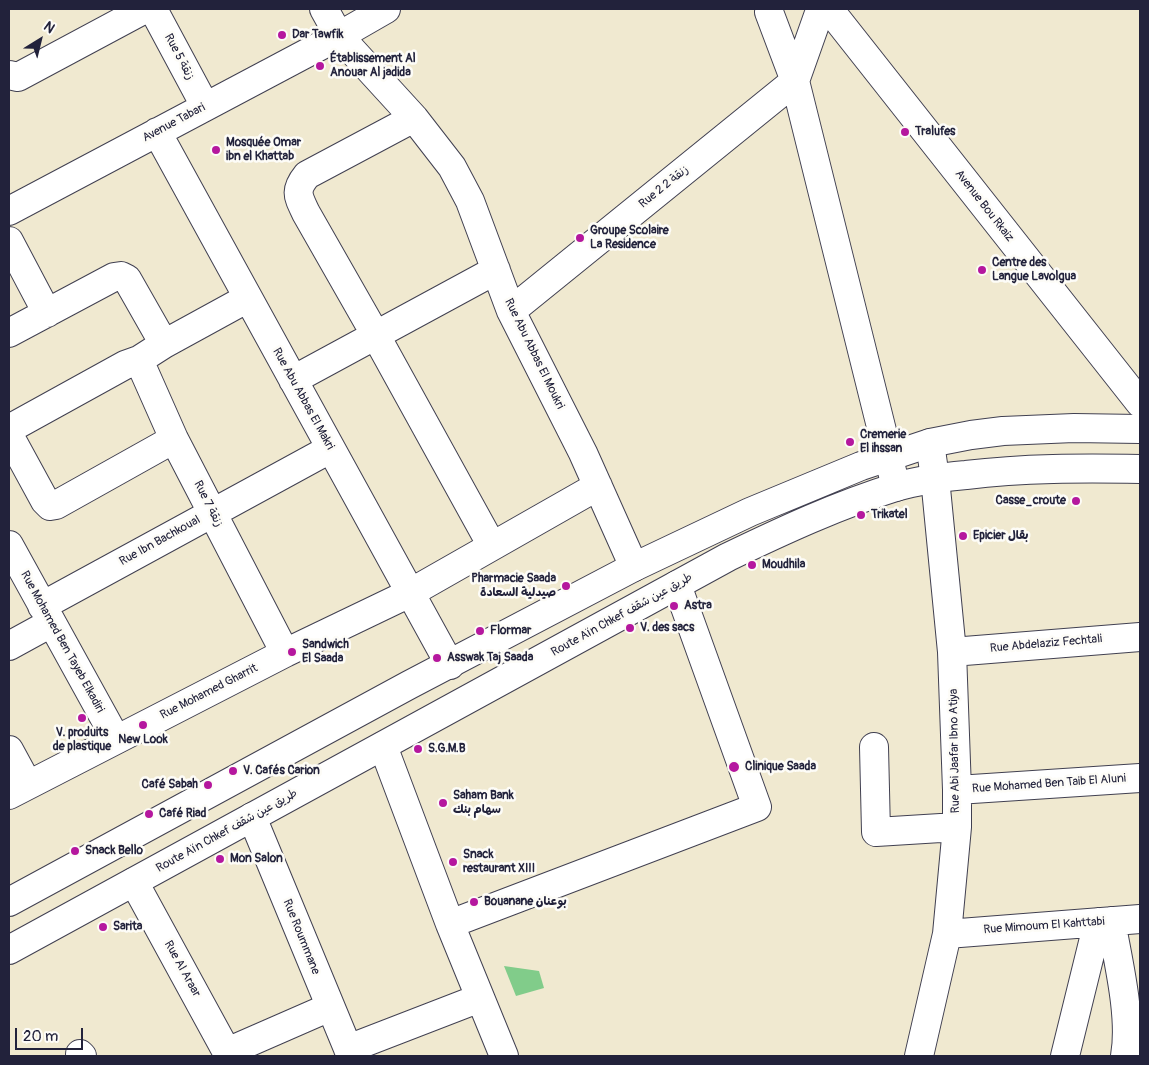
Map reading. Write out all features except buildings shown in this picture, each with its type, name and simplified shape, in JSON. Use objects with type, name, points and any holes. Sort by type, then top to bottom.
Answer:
[{"type":"street","points":[[9,75],[18,77],[145,9]]},
{"type":"street","name":"Rue زنقة 5","points":[[153,9],[205,106]]},
{"type":"street","points":[[324,9],[339,36]]},
{"type":"street","name":"Avenue Tabari","points":[[9,210],[339,36],[386,9]]},
{"type":"street","points":[[768,10],[779,20],[792,23],[806,22],[824,11]]},
{"type":"street","points":[[768,10],[795,81],[896,487]]},
{"type":"street","points":[[795,81],[824,11]]},
{"type":"street","name":"Avenue Bou Rkaiz","points":[[824,11],[1140,403]]},
{"type":"street","name":"Rue Abu Abbas El Moukri","points":[[339,36],[414,118],[452,167],[470,201],[511,312],[598,486],[634,567]]},
{"type":"street","name":"Rue 2 زنقة 2","points":[[511,312],[795,81]]},
{"type":"street","points":[[414,118],[307,175],[300,183],[299,199],[376,334],[492,546]]},
{"type":"street","name":"Rue Abu Abbas El Makri","points":[[157,132],[450,665]]},
{"type":"street","points":[[9,241],[47,313]]},
{"type":"street","points":[[293,380],[496,270]]},
{"type":"street","points":[[9,333],[114,277],[120,276],[127,279],[164,344]]},
{"type":"street","points":[[9,429],[248,298]]},
{"type":"street","name":"Rue 7 زنقة","points":[[135,361],[285,653]]},
{"type":"street","points":[[9,902],[409,685],[634,567],[750,512],[887,456],[930,443],[1003,431],[1074,428],[1140,429]]},
{"type":"street","points":[[9,435],[45,501],[50,506],[56,505],[174,439]]},
{"type":"street","name":"Rue Abi Jaafar Ibno Atiya","points":[[919,1056],[947,934],[956,827],[957,790],[952,652],[930,443]]},
{"type":"street","name":"Rue Ibn Bachkoual","points":[[9,646],[47,614],[212,512],[330,449]]},
{"type":"street","name":"Route Aïn Chkef طريق عين شقف","points":[[9,950],[728,557],[792,526],[896,487],[935,478],[992,472],[1072,468],[1140,469]]},
{"type":"street","name":"Rue Mohamed Gharrit","points":[[18,790],[285,653],[410,593],[598,486]]},
{"type":"street","name":"Rue Mohamed Ben Tayeb Elkadiri","points":[[9,545],[116,739]]},
{"type":"street","points":[[450,924],[757,807],[677,586]]},
{"type":"street","name":"Rue Abdelaziz Fechtali","points":[[952,652],[1140,637]]},
{"type":"street","points":[[383,746],[450,924],[504,1056]]},
{"type":"street","points":[[874,747],[876,832],[956,827]]},
{"type":"street","points":[[9,750],[18,790]]},
{"type":"street","name":"Rue Mohamed Ben Taib El Aluni","points":[[957,790],[1140,778]]},
{"type":"street","name":"Rue Roummane","points":[[252,817],[350,1053]]},
{"type":"street","name":"Rue Al Araar","points":[[134,882],[228,1054]]},
{"type":"street","name":"Rue Mimoum El Kahttabi","points":[[947,934],[1140,919]]},
{"type":"street","points":[[1065,1056],[1105,922]]},
{"type":"street","points":[[1105,922],[1126,1014],[1125,1056]]},
{"type":"street","points":[[350,1053],[480,998]]},
{"type":"street","points":[[228,1054],[330,1007]]},
{"type":"green space","points":[[504,966],[539,971],[544,988],[516,996]]},
{"type":"place","name":"Dar Tawfik","points":[[282,35]]},
{"type":"place","name":"Établissement Al Anouar Al jadida","points":[[320,66]]},
{"type":"place","name":"Tralufes","points":[[905,132]]},
{"type":"place","name":"Mosquée Omar ibn el Khattab","points":[[216,150]]},
{"type":"place","name":"Groupe Scolaire La Residence","points":[[580,238]]},
{"type":"place","name":"Centre des Langue Lavolgua","points":[[982,270]]},
{"type":"place","name":"Cremerie El ihssan","points":[[850,442]]},
{"type":"place","name":"Casse_croute","points":[[1076,501]]},
{"type":"place","name":"Trikatel","points":[[861,515]]},
{"type":"place","name":"Epicier بقال","points":[[963,536]]},
{"type":"place","name":"Moudhila","points":[[752,565]]},
{"type":"place","name":"Pharmacie Saada صيدلية السعادة","points":[[566,586]]},
{"type":"place","name":"Astra","points":[[674,606]]},
{"type":"place","name":"V. des sacs","points":[[630,628]]},
{"type":"place","name":"Flormar","points":[[480,631]]},
{"type":"place","name":"Sandwich El Saada","points":[[292,652]]},
{"type":"place","name":"Asswak Taj Saada","points":[[437,658]]},
{"type":"place","name":"V. produits de plastique","points":[[82,718]]},
{"type":"place","name":"New Look","points":[[143,725]]},
{"type":"place","name":"S.G.M.B","points":[[418,749]]},
{"type":"place","name":"Clinique Saada","points":[[734,767]]},
{"type":"place","name":"V. Cafés Carion","points":[[233,771]]},
{"type":"place","name":"Café Sabah","points":[[208,785]]},
{"type":"place","name":"Saham Bank سهام بنك","points":[[443,803]]},
{"type":"place","name":"Café Riad","points":[[149,814]]},
{"type":"place","name":"Snack Bello","points":[[75,851]]},
{"type":"place","name":"Mon Salon","points":[[220,859]]},
{"type":"place","name":"Snack restaurant XIII","points":[[453,862]]},
{"type":"place","name":"Bouanane بوعنان","points":[[474,902]]},
{"type":"place","name":"Sarita","points":[[103,927]]}]
